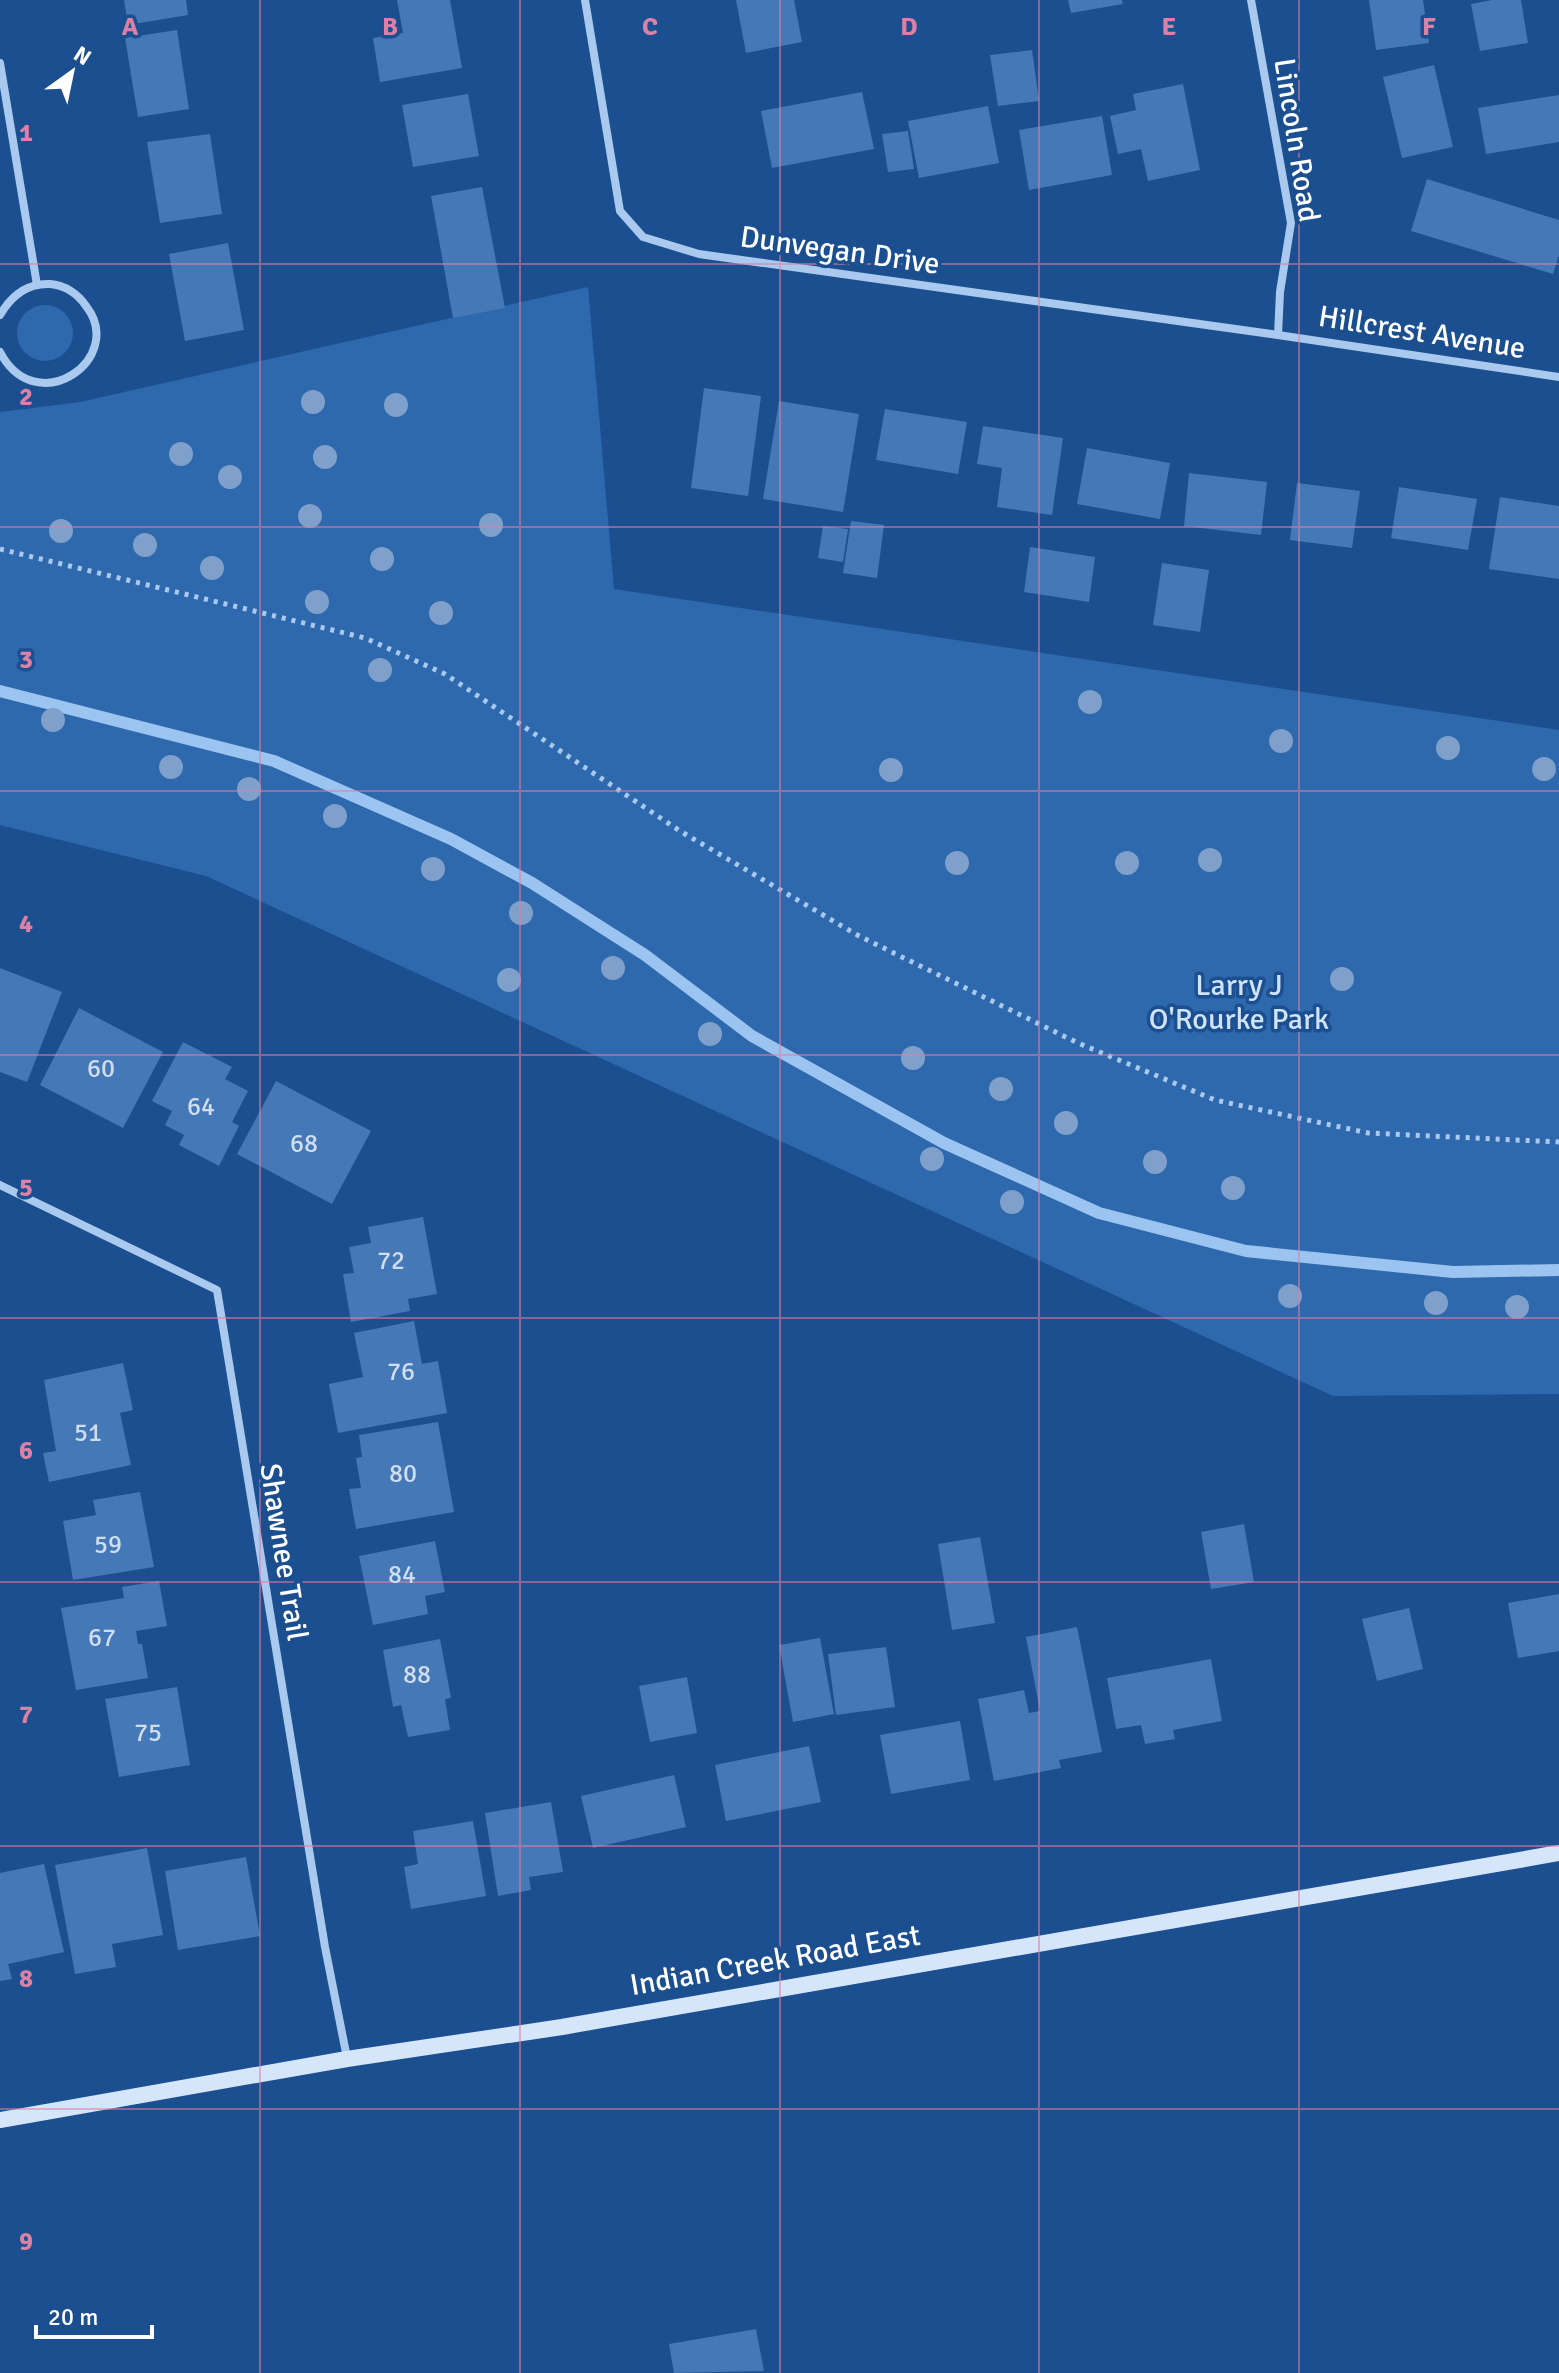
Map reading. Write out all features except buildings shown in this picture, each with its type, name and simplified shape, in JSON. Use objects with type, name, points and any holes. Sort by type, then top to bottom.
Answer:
[{"type":"main road","name":"Indian Creek Road East","points":[[0,2120],[347,2059],[562,2027],[1559,1853]]},
{"type":"street","name":"Dunvegan Drive","points":[[585,0],[620,211],[643,237],[699,254],[1278,335]]},
{"type":"street","name":"Lincoln Road","points":[[1251,0],[1291,223],[1280,292],[1278,335]]},
{"type":"street","points":[[0,63],[37,285]]},
{"type":"street","points":[[0,315],[8,301],[21,291],[37,285],[53,284],[81,299],[91,311],[95,334],[90,357],[81,370],[68,379],[52,383],[36,383],[19,376],[7,365],[0,352]]},
{"type":"street","name":"Hillcrest Avenue","points":[[1278,335],[1559,377]]},
{"type":"street","name":"Shawnee Trail","points":[[0,1185],[217,1290],[325,1947],[347,2059]]},
{"type":"path","points":[[0,549],[365,638],[445,674],[680,831],[859,936],[1078,1043],[1215,1100],[1368,1133],[1559,1142]]},
{"type":"green space","name":"Larry J O'Rourke Park","points":[[588,287],[614,589],[1559,730],[1559,1394],[1333,1396],[206,876],[0,825],[0,412],[80,402]]},
{"type":"green space","points":[[45,305],[64,314],[73,333],[64,352],[45,361],[26,352],[17,333],[26,314]]},
{"type":"waterway","points":[[0,691],[274,761],[451,839],[532,883],[645,955],[752,1036],[944,1143],[1099,1213],[1246,1251],[1453,1272],[1559,1270]]}]
